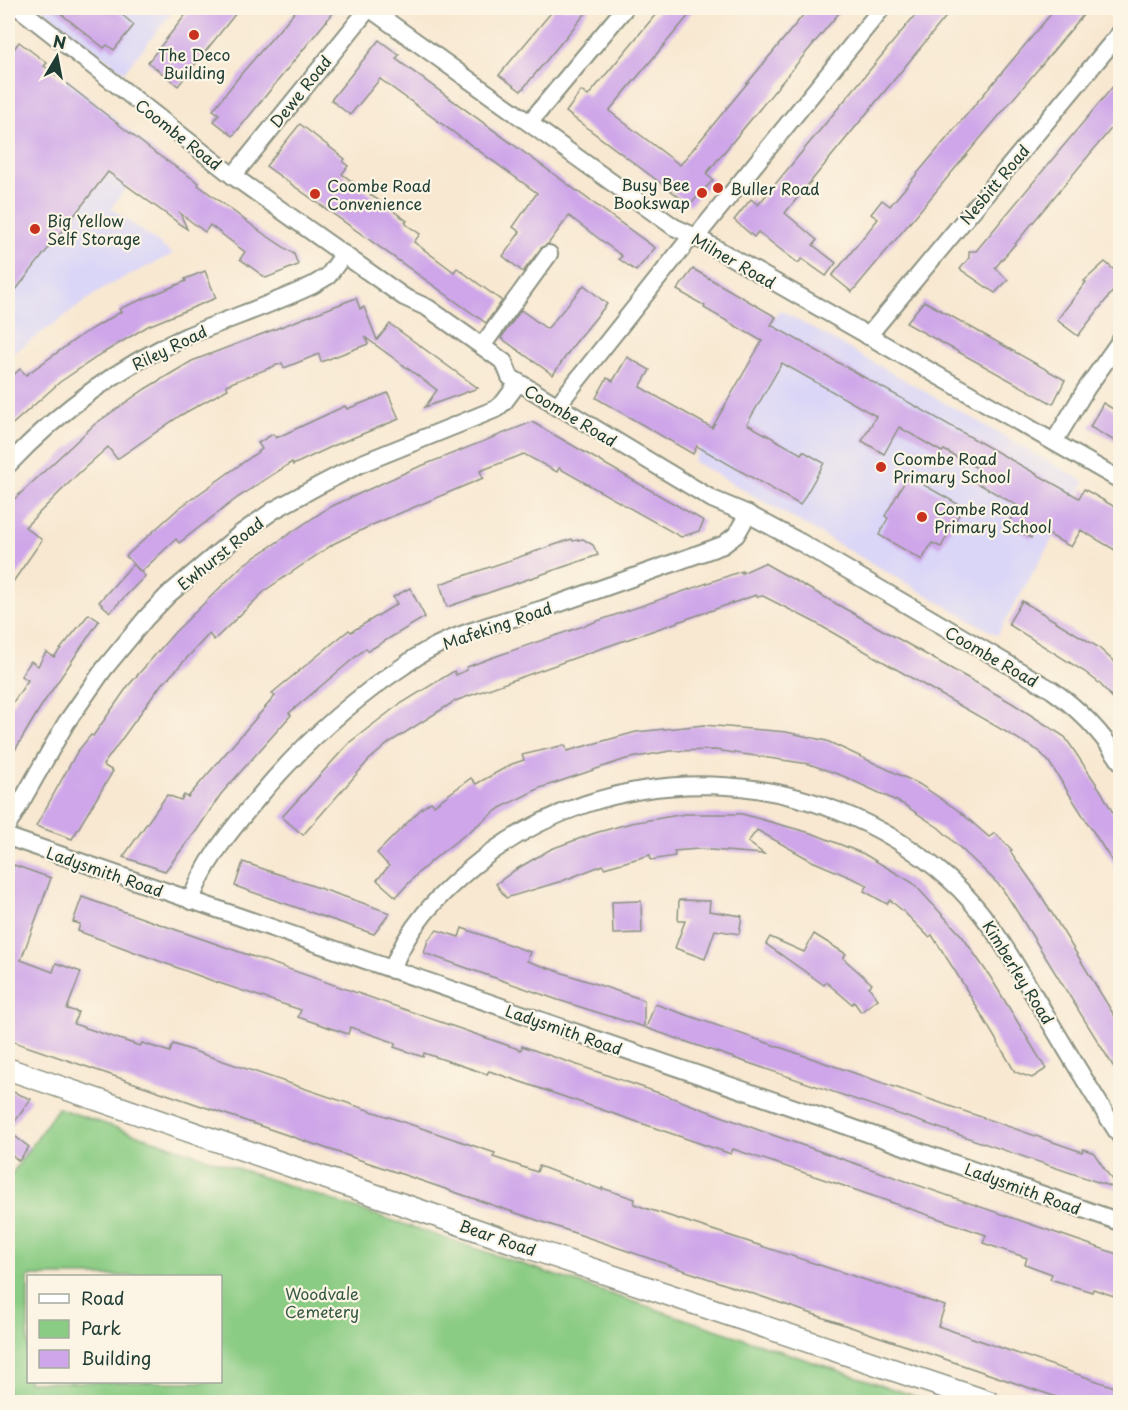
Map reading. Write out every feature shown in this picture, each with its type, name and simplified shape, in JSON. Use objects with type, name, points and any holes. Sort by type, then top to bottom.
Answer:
[{"type":"street","name":"Coombe Road","points":[[19,8],[233,176],[404,297],[428,308],[504,362],[510,377],[518,383],[712,499],[748,514],[1052,690],[1087,720],[1112,747],[1120,761]]},
{"type":"street","name":"Dewe Road","points":[[233,176],[369,8]]},
{"type":"street","name":"Milner Road","points":[[369,8],[674,227],[696,237],[1120,480]]},
{"type":"street","points":[[530,122],[625,8]]},
{"type":"street","points":[[556,407],[687,243],[696,237],[882,8]]},
{"type":"street","name":"Nesbitt Road","points":[[867,336],[1120,33]]},
{"type":"street","name":"Riley Road","points":[[8,465],[54,421],[121,371],[185,337],[313,285],[328,276],[344,254]]},
{"type":"street","points":[[482,346],[549,255]]},
{"type":"street","points":[[1054,442],[1086,388],[1120,341]]},
{"type":"street","name":"Ewhurst Road","points":[[8,825],[66,723],[104,669],[168,595],[240,534],[274,510],[360,464],[496,410],[518,383]]},
{"type":"street","name":"Mafeking Road","points":[[191,901],[211,861],[236,825],[270,784],[343,711],[385,678],[426,651],[454,638],[622,582],[723,545],[736,535],[748,514]]},
{"type":"street","name":"Kimberley Road","points":[[392,970],[404,943],[430,906],[481,860],[525,830],[548,818],[591,801],[627,792],[667,786],[728,786],[790,796],[831,808],[882,832],[928,861],[964,894],[1003,943],[1120,1136]]},
{"type":"street","name":"Ladysmith Road","points":[[8,837],[1120,1222]]},
{"type":"street","name":"Bear Road","points":[[8,1069],[988,1402]]},
{"type":"shaded area","points":[[41,8],[176,8],[124,72]]},
{"type":"shaded area","points":[[66,78],[154,151],[111,208],[173,254],[105,287],[12,354],[8,351],[8,151]]},
{"type":"shaded area","name":"Coombe Road Primary School","points":[[780,310],[1085,482],[997,635],[693,461]]},
{"type":"green space","name":"Woodvale Cemetery","points":[[58,1108],[932,1402],[8,1402],[8,1179]]},
{"type":"building","points":[[54,8],[114,8],[134,25],[114,50],[107,45],[104,48]]},
{"type":"building","name":"The Deco Building","points":[[191,8],[240,8],[178,86],[148,62]]},
{"type":"building","points":[[298,8],[337,8],[233,136],[214,121],[219,114],[213,110]]},
{"type":"building","points":[[555,8],[590,8],[521,91],[499,75]]},
{"type":"building","points":[[661,8],[695,8],[609,111],[680,165],[809,8],[843,8],[706,174],[713,180],[690,205],[566,112],[581,91],[588,96]]},
{"type":"building","points":[[921,8],[953,8],[785,213],[817,240],[813,245],[836,263],[826,276],[802,259],[798,263],[758,232],[754,237],[734,220],[751,199],[758,205]]},
{"type":"building","points":[[1056,8],[1089,8],[852,292],[832,276],[878,219],[871,214],[882,200],[890,206]]},
{"type":"building","points":[[379,40],[399,55],[396,59],[655,248],[636,271],[619,259],[622,256],[569,216],[523,272],[503,256],[520,232],[513,227],[537,193],[380,79],[350,115],[331,100]]},
{"type":"building","points":[[19,42],[47,63],[44,66],[154,152],[294,254],[298,265],[266,278],[240,259],[245,252],[210,225],[205,232],[180,213],[187,229],[108,172],[8,300],[8,57]]},
{"type":"building","points":[[1120,78],[1120,118],[995,268],[1008,280],[995,293],[960,269],[969,258],[969,251],[976,251]]},
{"type":"building","points":[[300,124],[345,159],[343,162],[348,166],[342,174],[407,221],[405,222],[407,225],[420,234],[414,242],[454,272],[457,268],[502,301],[486,323],[266,166]]},
{"type":"building","points":[[1105,262],[1120,275],[1120,282],[1078,336],[1057,320],[1086,282],[1084,281]]},
{"type":"building","name":"Coombe Road Primary School","points":[[693,269],[776,317],[771,325],[1079,498],[1084,489],[1120,510],[1120,553],[1081,530],[1071,547],[1037,528],[1031,538],[1007,525],[1018,506],[972,480],[979,469],[944,450],[942,452],[899,427],[884,454],[862,441],[876,416],[782,363],[747,424],[801,454],[803,451],[824,463],[800,505],[697,446],[693,454],[596,398],[607,378],[613,381],[627,357],[650,370],[640,387],[712,428],[762,341],[677,290]]},
{"type":"building","points":[[205,271],[216,298],[148,326],[103,353],[60,382],[8,428],[8,380],[20,369],[26,375],[83,334],[121,312],[119,309]]},
{"type":"building","points":[[584,285],[607,304],[572,347],[553,375],[501,338],[521,310],[547,329]]},
{"type":"building","points":[[356,298],[360,309],[364,307],[377,340],[390,324],[478,388],[425,407],[437,390],[366,338],[368,344],[321,362],[319,354],[284,368],[282,363],[226,385],[228,389],[181,415],[117,459],[108,447],[80,472],[25,527],[42,540],[8,589],[8,505],[95,424],[145,389],[192,361]]},
{"type":"building","points":[[924,301],[1065,380],[1053,404],[906,323]]},
{"type":"building","points":[[388,393],[399,419],[293,465],[292,462],[237,498],[179,543],[176,539],[141,572],[126,556],[179,508],[262,449],[258,443],[273,434],[276,438],[345,406],[347,409]]},
{"type":"building","points":[[1103,403],[1120,413],[1120,444],[1090,427]]},
{"type":"building","points":[[532,422],[704,521],[699,531],[681,537],[559,468],[557,472],[524,454],[480,471],[483,478],[335,543],[267,589],[214,640],[209,634],[163,682],[103,765],[113,771],[72,839],[36,826],[77,752],[91,735],[93,736],[128,686],[175,632],[243,565],[328,508],[411,470]]},
{"type":"building","name":"Combe Road Primary School","points":[[908,476],[963,507],[941,547],[932,543],[922,560],[879,535],[888,518],[885,516]]},
{"type":"building","points":[[572,539],[573,541],[583,539],[593,545],[598,555],[447,607],[440,584]]},
{"type":"building","points":[[764,563],[1012,703],[1065,737],[1101,791],[1120,826],[1120,874],[1049,762],[1039,751],[814,622],[763,596],[757,597],[756,595],[455,701],[390,742],[369,760],[303,835],[282,817],[350,742],[397,706],[454,671],[456,675],[467,670],[467,667],[491,658],[742,571],[742,573]]},
{"type":"building","points":[[133,564],[145,576],[110,612],[99,602]]},
{"type":"building","points":[[410,588],[425,617],[368,651],[366,648],[289,713],[291,715],[221,794],[165,871],[123,857],[167,795],[181,800],[184,795],[188,797],[275,696],[272,693],[349,630],[351,632],[397,604],[393,597]]},
{"type":"building","points":[[1022,601],[1098,647],[1120,667],[1120,706],[1099,683],[1085,672],[1008,624]]},
{"type":"building","points":[[89,614],[99,621],[40,708],[8,762],[8,710],[28,680],[21,676],[31,661],[38,666],[46,652],[54,657]]},
{"type":"building","points":[[704,725],[786,732],[827,741],[919,784],[959,811],[989,837],[995,833],[1012,850],[1010,851],[1039,892],[1120,1025],[1120,1077],[1001,887],[939,828],[903,804],[843,776],[809,764],[715,750],[670,751],[626,759],[540,788],[500,808],[441,853],[396,897],[377,880],[389,866],[377,853],[421,809],[431,802],[434,805],[471,778],[476,784],[524,760],[522,755],[565,745],[567,751],[636,732]]},
{"type":"building","points":[[685,814],[742,814],[814,834],[864,854],[913,883],[962,936],[991,978],[1046,1069],[1032,1078],[1015,1072],[932,935],[929,937],[890,900],[887,904],[864,891],[868,885],[812,861],[757,830],[748,842],[764,854],[698,849],[674,851],[675,856],[651,860],[650,855],[604,868],[603,865],[562,881],[506,898],[496,884],[551,849],[631,823]]},
{"type":"building","points":[[243,862],[390,913],[374,934],[269,898],[235,886]]},
{"type":"building","points":[[14,865],[51,878],[21,960],[53,972],[56,963],[81,972],[67,1009],[78,1012],[74,1024],[140,1046],[142,1043],[170,1052],[173,1044],[495,1153],[493,1157],[537,1172],[539,1166],[602,1190],[602,1188],[635,1199],[634,1204],[645,1208],[945,1306],[938,1326],[1120,1389],[1120,1402],[1071,1402],[8,1040],[8,883]]},
{"type":"building","points":[[82,897],[521,1050],[522,1046],[662,1094],[764,1132],[1120,1255],[1120,1298],[1050,1279],[1052,1274],[1025,1264],[1027,1258],[983,1243],[986,1235],[841,1185],[733,1149],[731,1154],[489,1071],[487,1074],[424,1053],[423,1057],[394,1047],[396,1043],[350,1027],[348,1034],[298,1017],[301,1010],[213,981],[78,931],[80,924],[73,922]]},
{"type":"building","points":[[679,900],[710,901],[709,911],[742,916],[739,934],[715,930],[705,959],[675,948],[685,921],[678,921]]},
{"type":"building","points":[[641,901],[642,933],[613,934],[612,902]]},
{"type":"building","points":[[462,928],[530,952],[527,961],[644,1000],[644,1027],[558,1000],[424,953],[428,940],[437,930],[459,937]]},
{"type":"building","points":[[814,934],[846,954],[843,958],[872,984],[869,987],[878,999],[861,1012],[854,1002],[852,1004],[826,982],[824,985],[766,944],[770,937],[804,952]]},
{"type":"building","points":[[655,1004],[1082,1152],[1083,1149],[1094,1153],[1118,1189],[646,1028]]},
{"type":"building","points":[[8,1090],[31,1099],[8,1131]]},
{"type":"building","points":[[8,1131],[29,1147],[19,1161],[8,1152]]},
{"type":"place","name":"The Deco Building","points":[[194,35]]},
{"type":"place","name":"Buller Road","points":[[718,188]]},
{"type":"place","name":"Busy Bee Bookswap","points":[[702,193]]},
{"type":"place","name":"Coombe Road Convenience","points":[[315,194]]},
{"type":"place","name":"Big Yellow Self Storage","points":[[35,229]]},
{"type":"place","name":"Coombe Road Primary School","points":[[881,467]]},
{"type":"place","name":"Combe Road Primary School","points":[[922,517]]}]
